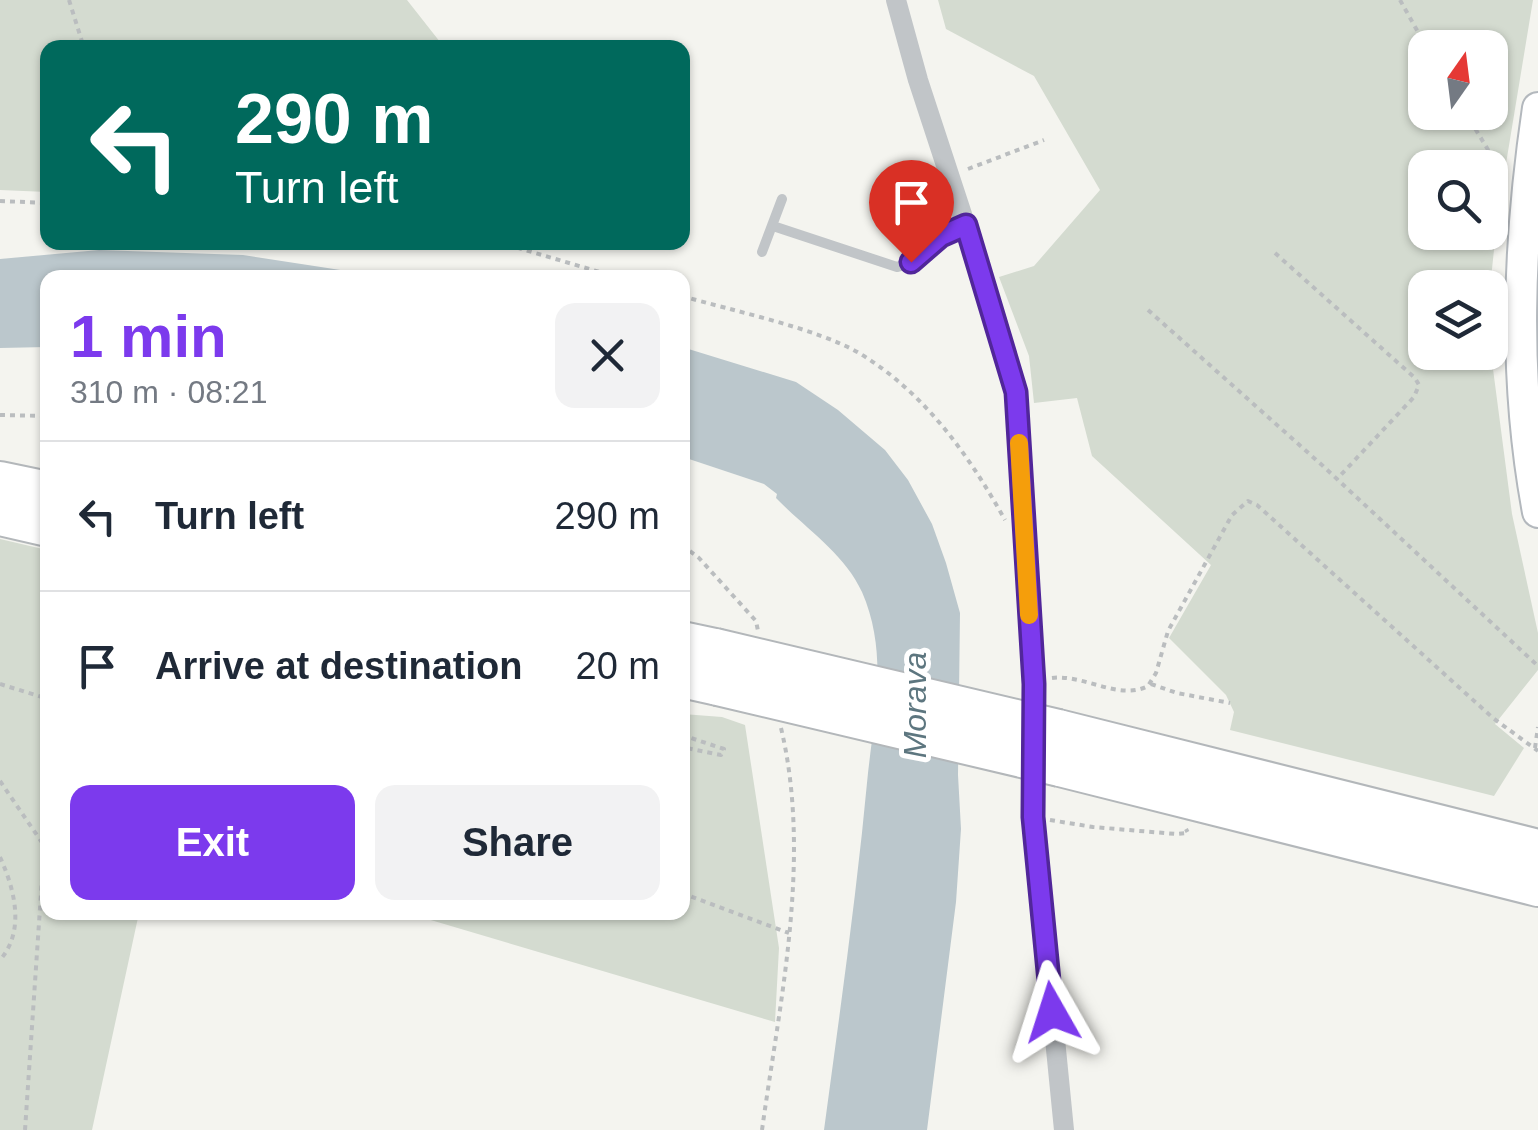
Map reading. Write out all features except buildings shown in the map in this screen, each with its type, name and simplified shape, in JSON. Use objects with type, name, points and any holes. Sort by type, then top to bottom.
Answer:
[{"type":"highway","points":[[0,482],[40,490]]},
{"type":"highway","points":[[0,515],[40,524]]},
{"type":"highway","points":[[699,663],[1059,748],[1538,850]]},
{"type":"highway","points":[[1059,748],[1538,886]]},
{"type":"main road","points":[[1538,108],[1526,194],[1520,284],[1526,438],[1538,512]]},
{"type":"street","points":[[896,0],[1016,392],[1034,684],[1033,817],[1064,1130]]},
{"type":"lane","points":[[762,252],[782,198]]},
{"type":"lane","points":[[773,226],[897,267],[911,262],[941,236],[966,225]]},
{"type":"path","points":[[69,0],[82,40]]},
{"type":"path","points":[[1400,0],[1417,30]]},
{"type":"path","points":[[1476,130],[1499,170],[1526,194]]},
{"type":"path","points":[[949,176],[1044,140]]},
{"type":"path","points":[[0,202],[40,203]]},
{"type":"path","points":[[525,250],[593,270]]},
{"type":"path","points":[[1275,253],[1419,385],[1414,396],[1338,480]]},
{"type":"path","points":[[690,298],[842,345],[906,387],[926,405],[984,483],[1025,558]]},
{"type":"path","points":[[1148,310],[1538,666]]},
{"type":"path","points":[[0,416],[40,416]]},
{"type":"path","points":[[1034,684],[1044,679],[1074,678],[1130,692],[1151,684],[1168,631],[1232,515],[1248,501],[1493,718],[1536,750]]},
{"type":"path","points":[[690,551],[756,622],[760,640]]},
{"type":"path","points":[[0,684],[40,696]]},
{"type":"path","points":[[1151,684],[1230,704]]},
{"type":"path","points":[[762,1130],[789,933],[792,837],[786,749],[777,712]]},
{"type":"path","points":[[1536,750],[1538,727]]},
{"type":"path","points":[[690,737],[724,748],[721,755],[690,749]]},
{"type":"path","points":[[0,780],[40,840]]},
{"type":"path","points":[[1033,817],[1094,827],[1188,833],[1189,830],[1171,824]]},
{"type":"path","points":[[0,857],[13,885],[16,923],[7,952],[0,960]]},
{"type":"path","points":[[25,1130],[40,892]]},
{"type":"path","points":[[690,896],[789,933]]},
{"type":"shaded area","points":[[0,0],[407,0],[438,40],[40,40],[40,192],[0,190]]},
{"type":"shaded area","points":[[938,0],[1533,0],[1508,151],[1408,150],[1408,250],[1494,250],[1492,270],[1408,270],[1408,370],[1493,370],[1512,514],[1538,633],[1538,670],[1495,724],[1524,748],[1494,796],[1230,730],[1234,712],[1226,695],[1169,638],[1211,565],[1092,456],[1077,398],[1034,403],[1029,356],[999,277],[1034,266],[1100,190],[1034,76],[946,29]]},
{"type":"shaded area","points":[[0,539],[40,548],[40,920],[137,920],[92,1130],[0,1130]]},
{"type":"shaded area","points":[[690,715],[722,717],[745,725],[779,948],[775,1022],[431,920],[690,920]]},
{"type":"water","points":[[99,250],[243,255],[340,270],[40,270],[40,347],[0,348],[0,259]]},
{"type":"water","name":"Morava","points":[[690,349],[796,382],[838,410],[885,450],[908,480],[932,524],[960,613],[961,829],[956,902],[927,1130],[824,1130],[876,704],[875,637],[862,592],[845,565],[764,484],[690,459]]},
{"type":"slow traffic","points":[[1019,443],[1029,615]]},
{"type":"route","points":[[911,262],[941,236],[966,225],[1016,392],[1034,684],[1033,817],[1052,1012]]}]
